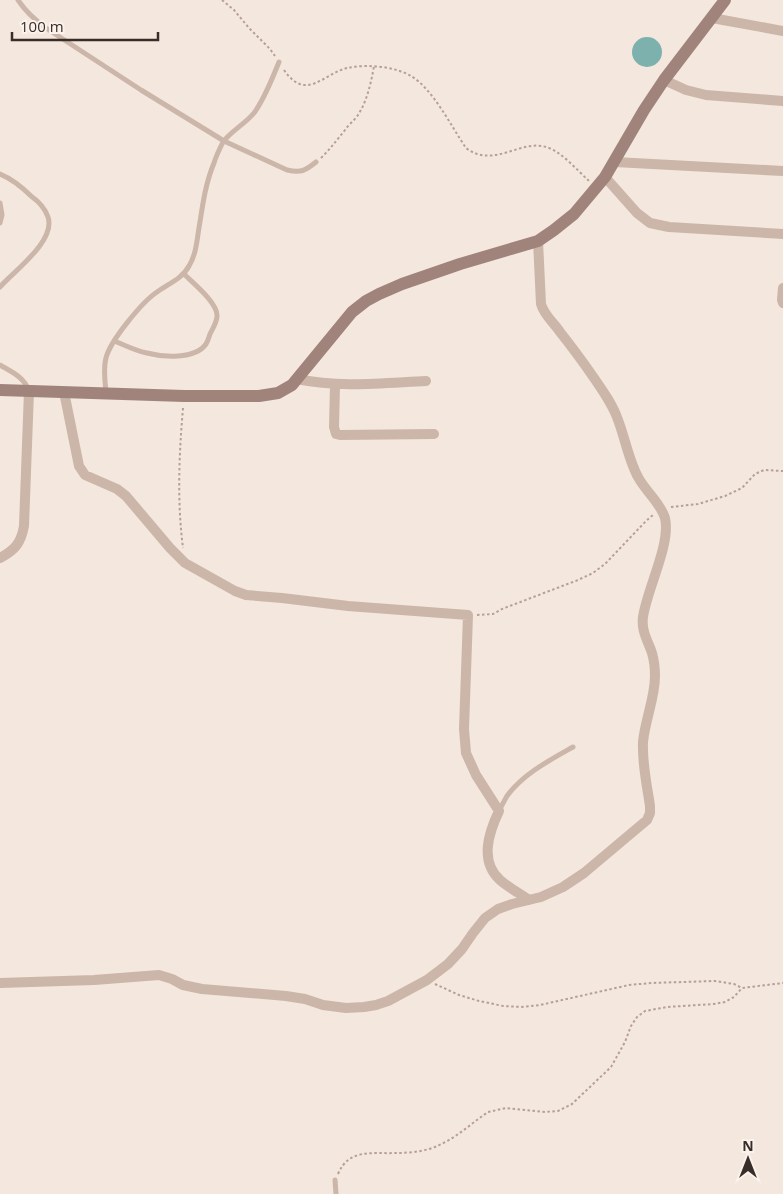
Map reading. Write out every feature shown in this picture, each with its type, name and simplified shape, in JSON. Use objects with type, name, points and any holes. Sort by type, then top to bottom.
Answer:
[{"type":"street","points":[[0,390],[184,396],[259,396],[269,395],[286,389],[297,379],[352,312],[366,301],[402,284],[460,264],[538,241],[574,214],[615,162],[644,110],[664,80],[725,0]]},
{"type":"street","points":[[712,18],[783,31]]},
{"type":"street","points":[[664,80],[686,90],[706,94],[783,101]]},
{"type":"street","points":[[615,162],[783,171]]},
{"type":"street","points":[[605,176],[636,213],[650,223],[669,228],[783,234]]},
{"type":"street","points":[[0,983],[94,980],[159,975],[194,988],[286,996],[305,999],[323,1005],[346,1008],[376,1005],[388,1001],[427,980],[448,964],[462,949],[485,918],[498,909],[550,894],[563,887],[584,873],[647,820],[650,814],[650,806],[643,760],[643,741],[655,678],[655,666],[652,653],[646,642],[642,618],[663,548],[666,524],[661,509],[647,492],[637,475],[618,418],[608,399],[543,310],[541,304],[538,241]]},
{"type":"street","points":[[783,288],[783,304]]},
{"type":"street","points":[[297,379],[313,383],[336,385],[426,381]]},
{"type":"street","points":[[336,385],[334,427],[336,434],[434,434]]},
{"type":"street","points":[[0,558],[9,553],[17,544],[23,532],[29,391]]},
{"type":"street","points":[[64,392],[81,471],[89,478],[126,496],[170,548],[186,563],[234,591],[246,595],[348,606],[468,615],[464,729],[466,753],[476,775],[499,811],[490,833],[489,862],[493,872],[500,880],[529,900]]},
{"type":"lane","points":[[18,0],[25,10],[46,28],[224,141],[287,170],[298,172],[307,170],[316,162]]},
{"type":"lane","points":[[106,392],[104,370],[107,354],[114,341],[139,308],[149,298],[184,274],[193,258],[208,181],[214,162],[224,141],[246,122],[254,112],[270,84],[279,62]]},
{"type":"lane","points":[[0,174],[8,177],[39,202],[48,217],[48,227],[44,240],[37,250],[0,287]]},
{"type":"lane","points":[[0,204],[2,215],[0,224]]},
{"type":"lane","points":[[114,341],[160,356],[183,356],[193,354],[202,348],[206,344],[215,323],[217,311],[210,300],[184,274]]},
{"type":"lane","points":[[0,366],[23,379],[29,391]]},
{"type":"lane","points":[[499,811],[507,796],[522,780],[545,763],[574,747]]},
{"type":"lane","points":[[336,1180],[336,1194]]},
{"type":"path","points":[[222,0],[234,10],[270,49],[292,80],[306,85],[316,83],[346,69],[374,66],[392,69],[410,76],[427,90],[466,148],[474,154],[483,156],[531,146],[544,146],[562,156],[596,187]]},
{"type":"path","points":[[316,162],[330,150],[346,128],[357,117],[368,94],[374,66]]},
{"type":"path","points":[[184,396],[179,492],[186,563]]},
{"type":"path","points":[[468,615],[481,616],[493,614],[593,573],[605,564],[646,521],[661,509],[708,502],[742,488],[755,474],[764,470],[783,471]]},
{"type":"path","points":[[427,980],[459,995],[502,1006],[521,1007],[540,1005],[636,984],[715,981],[734,984],[742,988],[783,983]]},
{"type":"path","points":[[336,1180],[338,1172],[344,1164],[360,1154],[373,1152],[394,1154],[428,1150],[445,1143],[488,1112],[506,1108],[545,1112],[558,1111],[565,1108],[572,1104],[611,1067],[625,1042],[631,1026],[637,1017],[645,1011],[725,1002],[734,997],[742,988]]},
{"type":"water","points":[[647,37],[658,41],[662,52],[658,63],[647,67],[636,63],[632,52],[636,41]]}]
